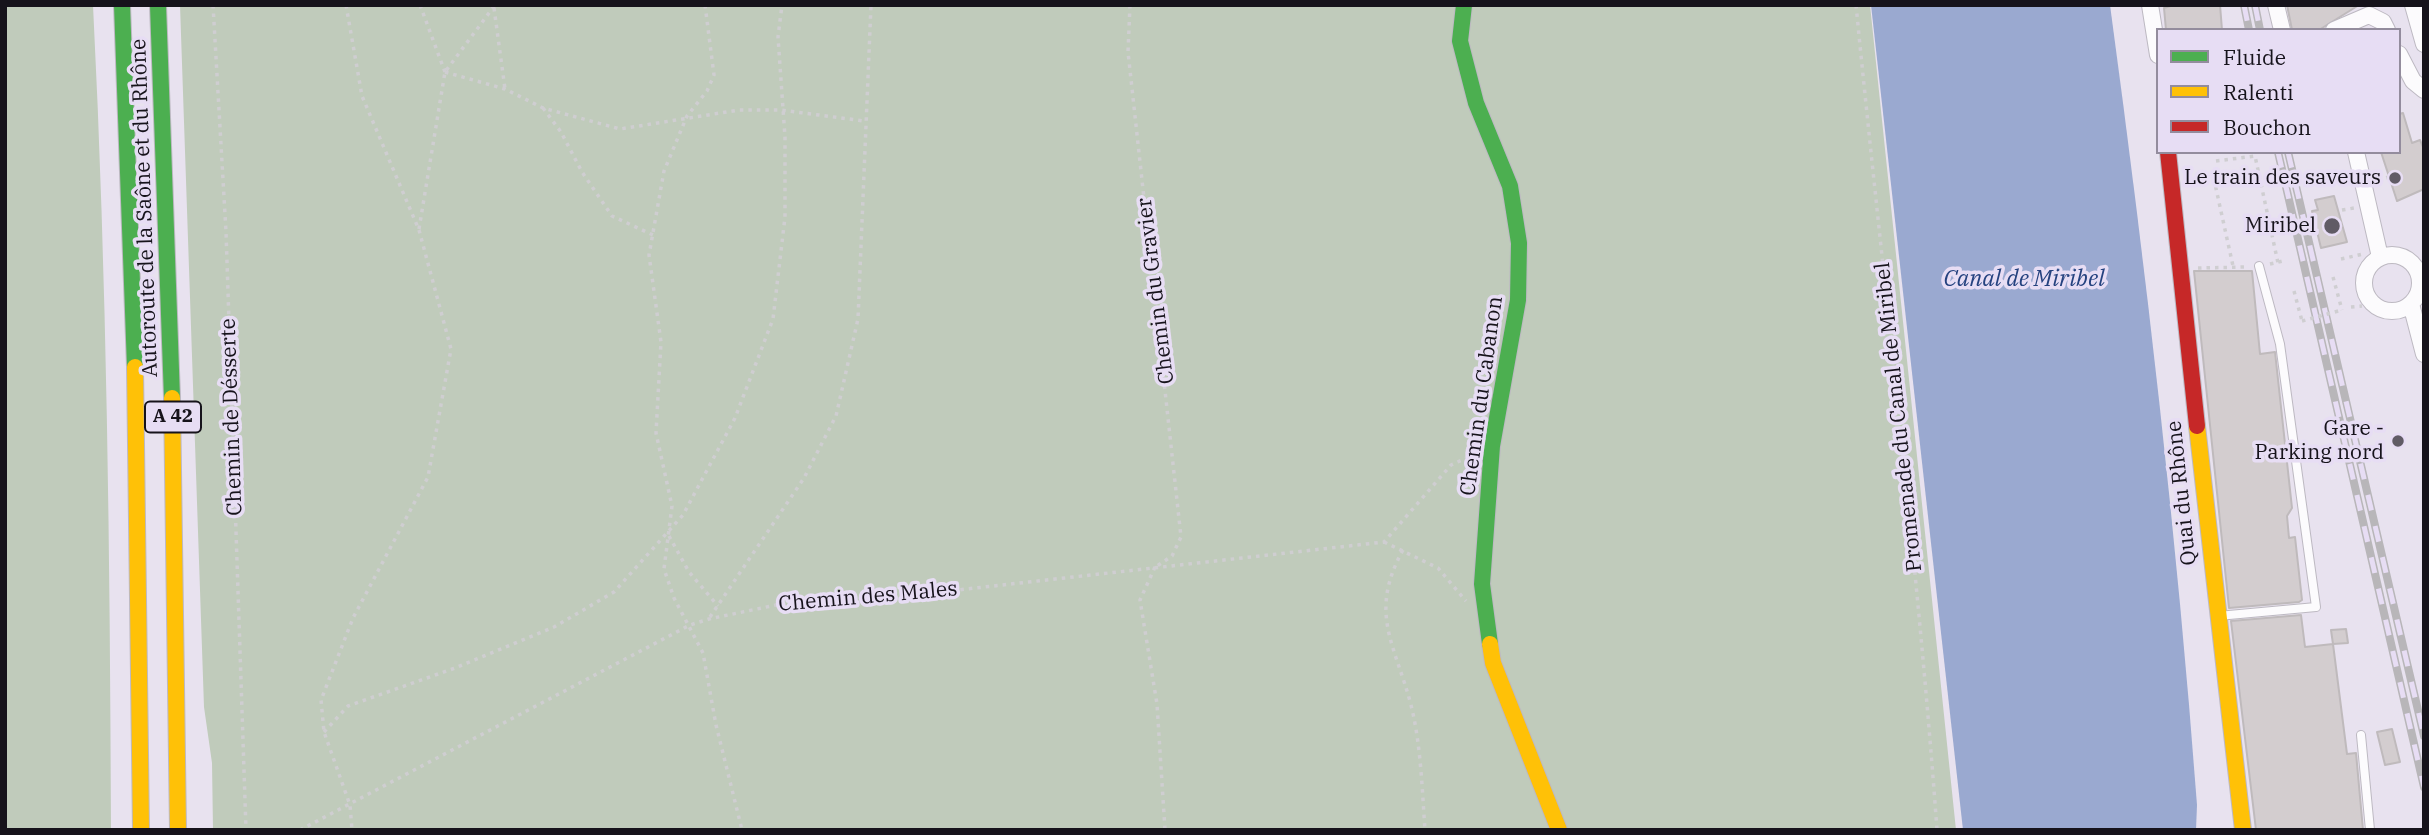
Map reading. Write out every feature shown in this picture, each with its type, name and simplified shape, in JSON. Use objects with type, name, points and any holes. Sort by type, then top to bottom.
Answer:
[{"type":"main road","name":"Autoroute de la Saône et du Rhône","points":[[122,5],[133,260],[141,624],[141,830]]},
{"type":"main road","name":"Autoroute de la Saône et du Rhône","points":[[158,5],[169,231],[178,623],[178,830]]},
{"type":"main road","name":"Chemin du Cabanon","points":[[1464,5],[1460,41],[1476,103],[1510,186],[1519,243],[1518,300],[1491,460],[1482,584],[1493,663],[1559,830]]},
{"type":"main road","name":"Quai du Rhône","points":[[2168,154],[2217,616],[2243,830]]},
{"type":"street","points":[[2150,5],[2156,42]]},
{"type":"street","points":[[2276,5],[2282,28]]},
{"type":"street","points":[[2413,5],[2424,44]]},
{"type":"street","points":[[2339,28],[2369,15],[2383,22],[2386,28]]},
{"type":"street","points":[[2401,58],[2413,81],[2424,90]]},
{"type":"street","points":[[2356,154],[2374,255],[2367,271],[2365,290],[2376,306],[2393,311],[2411,304],[2420,289],[2420,280],[2413,264],[2398,255],[2374,255]]},
{"type":"street","points":[[2411,304],[2424,354]]},
{"type":"lane","points":[[2217,616],[2316,607],[2280,344],[2264,265]]},
{"type":"lane","points":[[2361,735],[2370,830]]},
{"type":"path","name":"Chemin de Désserte","points":[[213,5],[226,232],[246,830]]},
{"type":"path","points":[[346,5],[362,96],[419,229],[451,349],[428,477],[353,618],[321,700],[324,732],[350,806],[352,830]]},
{"type":"path","points":[[420,5],[445,72]]},
{"type":"path","points":[[705,5],[714,75],[708,91],[687,116],[664,171],[649,255],[661,342],[656,433],[672,506],[664,569],[674,598],[703,653],[716,726],[742,830]]},
{"type":"path","points":[[324,732],[348,706],[455,668],[554,627],[614,592],[683,515],[735,418],[773,319],[785,217],[785,137],[781,110],[778,37],[782,5]]},
{"type":"path","points":[[709,619],[804,478],[836,415],[858,319],[864,121],[871,5]]},
{"type":"path","name":"Chemin du Gravier","points":[[1130,5],[1128,52],[1171,417],[1181,537],[1172,556],[1155,567],[1140,600],[1157,704],[1165,830]]},
{"type":"path","name":"Promenade du Canal de Miribel","points":[[1856,5],[1874,199],[1908,476],[1937,830]]},
{"type":"path","points":[[419,229],[445,72],[494,6]]},
{"type":"path","points":[[494,6],[505,89]]},
{"type":"path","points":[[445,72],[505,89],[543,108],[620,129],[687,116],[739,110],[781,110],[864,121]]},
{"type":"path","points":[[543,108],[612,216],[653,235]]},
{"type":"path","points":[[2216,161],[2255,156],[2280,262],[2264,265]]},
{"type":"path","points":[[2218,180],[2215,184],[2233,266]]},
{"type":"path","points":[[2342,210],[2357,207]]},
{"type":"path","points":[[2341,259],[2374,255]]},
{"type":"path","points":[[2190,269],[2233,266],[2248,268]]},
{"type":"path","points":[[2294,291],[2302,321],[2342,310],[2333,277]]},
{"type":"path","points":[[2351,307],[2362,306]]},
{"type":"path","points":[[1451,465],[1384,542],[1438,568],[1488,629]]},
{"type":"path","points":[[668,534],[689,572],[718,606]]},
{"type":"path","name":"Chemin des Males","points":[[300,830],[690,625],[709,619],[776,605],[931,593],[1384,542]]},
{"type":"path","points":[[1403,550],[1390,574],[1386,630],[1411,707],[1425,830]]},
{"type":"green space","points":[[5,5],[93,5],[107,418],[111,830],[5,830]]},
{"type":"green space","points":[[180,5],[1870,5],[1956,830],[213,830],[212,763],[204,707]]},
{"type":"water","name":"Canal de Miribel","points":[[1871,5],[2110,5],[2170,504],[2197,805],[2196,830],[1963,830]]},
{"type":"building","points":[[2174,5],[2220,5],[2222,28],[2166,28],[2164,8]]},
{"type":"building","points":[[2287,5],[2359,5],[2322,28],[2292,28]]},
{"type":"building","points":[[2401,114],[2412,143],[2420,140],[2424,149],[2424,189],[2397,201],[2382,154],[2401,154]]},
{"type":"building","name":"Miribel","points":[[2334,196],[2347,242],[2321,248],[2312,211],[2318,210],[2315,200]]},
{"type":"building","points":[[2194,271],[2252,271],[2260,354],[2275,352],[2292,508],[2287,516],[2289,538],[2295,537],[2302,600],[2299,602],[2229,608]]},
{"type":"building","points":[[2301,615],[2305,647],[2333,644],[2347,754],[2356,753],[2363,830],[2256,830],[2231,621]]},
{"type":"building","points":[[2346,629],[2348,643],[2333,644],[2331,630]]},
{"type":"building","points":[[2392,729],[2400,762],[2385,765],[2377,732]]},
{"type":"railway","points":[[2244,5],[2249,28]]},
{"type":"railway","points":[[2255,5],[2260,28]]},
{"type":"railway","points":[[2278,154],[2424,787]]},
{"type":"railway","points":[[2288,154],[2424,736]]},
{"type":"traffic: fast","points":[[122,5],[135,367]]},
{"type":"traffic: fast","points":[[158,5],[172,398]]},
{"type":"traffic: fast","points":[[1464,5],[1460,41],[1476,103],[1510,186],[1519,243],[1518,300],[1492,446],[1482,584],[1490,644]]},
{"type":"traffic: slow","points":[[135,367],[141,830]]},
{"type":"traffic: slow","points":[[172,398],[178,830]]},
{"type":"traffic: slow","points":[[2197,426],[2243,830]]},
{"type":"traffic: slow","points":[[1490,644],[1493,663],[1559,830]]},
{"type":"traffic: jam","points":[[2168,154],[2197,426]]},
{"type":"place","name":"Le train des saveurs","points":[[2395,178]]},
{"type":"place","name":"Miribel","points":[[2332,226]]},
{"type":"place","name":"Gare - Parking nord","points":[[2398,441]]}]
